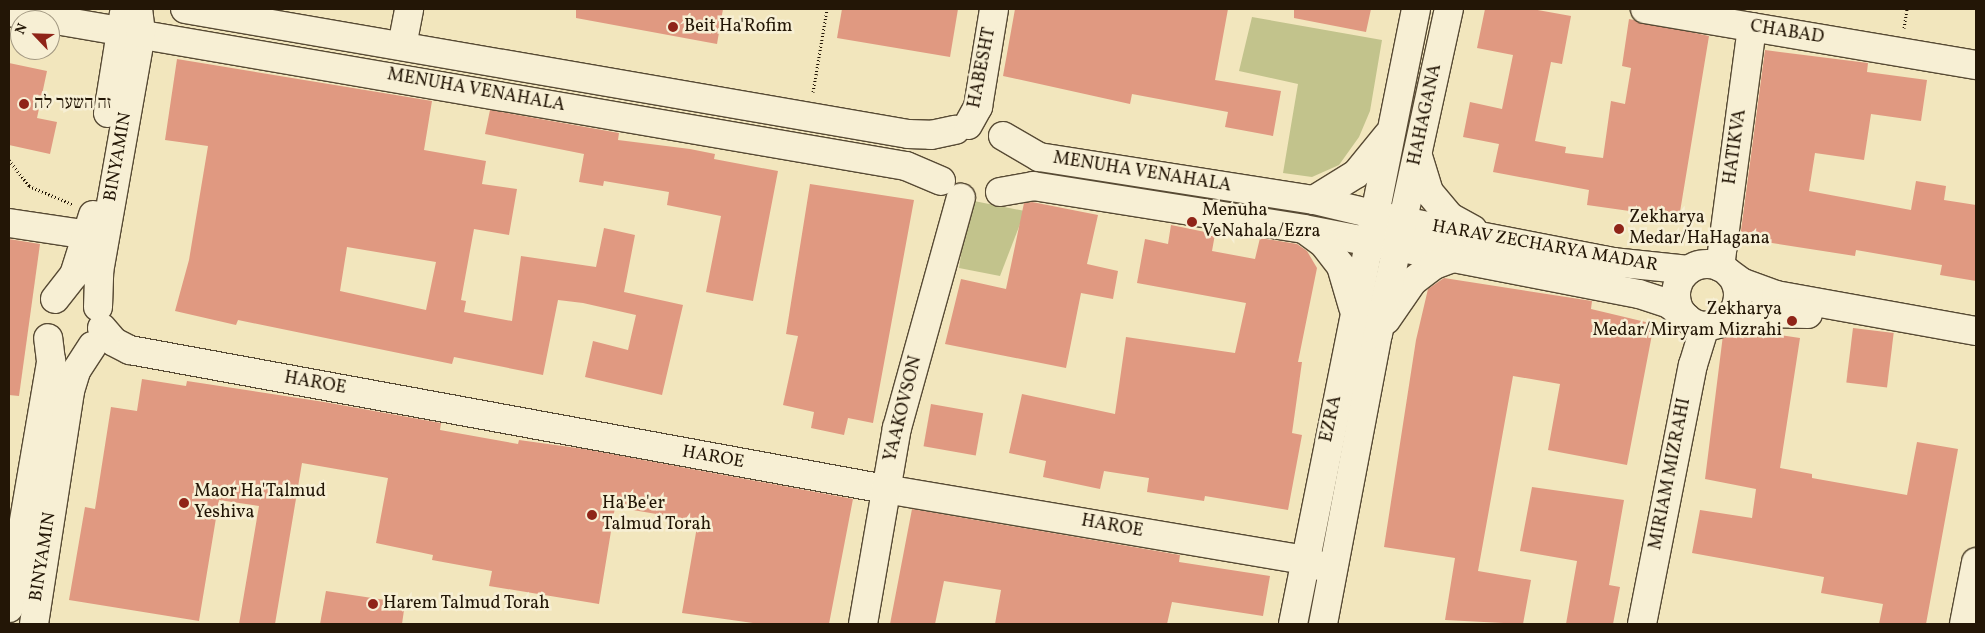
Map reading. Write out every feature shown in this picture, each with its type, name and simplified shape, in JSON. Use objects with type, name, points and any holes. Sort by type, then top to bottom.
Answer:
[{"type":"street","name":"MENUHA VENAHALA","points":[[185,9],[908,134],[936,135],[961,128]]},
{"type":"street","points":[[402,46],[409,9]]},
{"type":"street","name":"HABESHT","points":[[961,128],[978,107],[994,9]]},
{"type":"street","name":"HAHAGANA","points":[[1374,215],[1416,9]]},
{"type":"street","name":"HAHAGANA","points":[[1402,221],[1449,9]]},
{"type":"street","name":"CHABAD","points":[[1645,9],[1976,65]]},
{"type":"street","name":"MENUHA VENAHALA","points":[[9,12],[131,20],[906,166],[951,190]]},
{"type":"street","name":"BINYAMIN","points":[[56,299],[74,275],[91,223],[131,20]]},
{"type":"street","name":"BINYAMIN","points":[[34,624],[70,391],[76,371],[98,327],[99,272],[131,20]]},
{"type":"street","name":"HATIKVA","points":[[1724,270],[1752,28]]},
{"type":"street","points":[[961,128],[993,128],[1003,136],[1010,146],[1014,165],[1008,183],[1000,192],[981,201],[951,190],[938,164],[940,147],[961,128]]},
{"type":"street","points":[[1314,200],[1356,174],[1391,130]]},
{"type":"street","name":"MENUHA VENAHALA","points":[[1003,136],[1039,157],[1314,200],[1402,221]]},
{"type":"street","points":[[1417,154],[1429,192],[1440,206],[1450,217],[1488,237]]},
{"type":"street","name":"MENUHA VENAHALA","points":[[1000,192],[1034,186],[1304,229],[1382,246]]},
{"type":"street","name":"YAAKOVSON","points":[[863,624],[884,489],[951,190]]},
{"type":"street","name":"EZRA","points":[[1323,624],[1378,334],[1382,246],[1374,215]]},
{"type":"street","name":"EZRA","points":[[1293,624],[1304,560],[1354,313],[1382,246],[1402,221]]},
{"type":"street","name":"HARAV ZECHARYA MADAR","points":[[1402,221],[1636,266],[1689,270]]},
{"type":"street","points":[[9,223],[91,223]]},
{"type":"street","points":[[1304,229],[1323,243],[1341,266],[1354,313]]},
{"type":"street","name":"HARAV ZECHARYA MADAR","points":[[1382,246],[1639,294],[1669,304],[1706,321]]},
{"type":"street","points":[[1378,334],[1413,281],[1434,265],[1453,258]]},
{"type":"street","points":[[1887,318],[1764,313],[1706,321],[1676,294],[1689,270],[1709,264],[1724,270],[1743,283],[1776,295],[1887,318],[1976,331]]},
{"type":"street","points":[[1706,321],[1737,303],[1735,282],[1724,270]]},
{"type":"street","points":[[74,293],[84,294],[98,327],[83,351],[63,351],[48,338],[43,322],[56,299],[74,293]]},
{"type":"street","name":"MIRIAM MIZRAHI","points":[[1642,624],[1693,365],[1706,321]]},
{"type":"street","name":"HAROE","points":[[98,327],[114,342],[130,350],[884,489],[1304,560],[1332,570]]},
{"type":"street","name":"BINYAMIN","points":[[9,608],[51,361],[48,338]]},
{"type":"street","points":[[1964,624],[1976,562]]},
{"type":"path","points":[[809,117],[827,9]]},
{"type":"path","points":[[9,160],[29,186],[91,223]]},
{"type":"green space","points":[[1252,17],[1382,40],[1370,111],[1359,137],[1339,165],[1312,177],[1283,173],[1298,84],[1239,71]]},
{"type":"green space","points":[[969,200],[1025,211],[1000,276],[959,268]]},
{"type":"building","name":"Beit Ha'Rofim","points":[[576,9],[723,9],[717,44],[576,18]]},
{"type":"building","points":[[842,9],[958,9],[950,57],[837,38]]},
{"type":"building","points":[[1015,9],[1228,9],[1215,80],[1281,91],[1273,136],[1225,127],[1228,112],[1132,94],[1130,104],[1003,76]]},
{"type":"building","points":[[1294,9],[1371,9],[1366,32],[1294,18]]},
{"type":"building","points":[[1485,9],[1532,9],[1571,16],[1562,64],[1551,62],[1535,141],[1566,147],[1565,153],[1603,158],[1611,101],[1625,104],[1631,68],[1622,66],[1629,19],[1709,36],[1679,218],[1587,205],[1589,190],[1493,172],[1499,144],[1463,137],[1470,102],[1502,109],[1513,55],[1477,48]]},
{"type":"building","points":[[1765,50],[1868,63],[1867,72],[1927,80],[1921,121],[1871,114],[1864,160],[1815,153],[1809,191],[1911,210],[1916,181],[1946,186],[1944,200],[1976,205],[1976,281],[1940,275],[1942,265],[1856,250],[1855,256],[1740,238]]},
{"type":"building","points":[[177,59],[432,101],[424,150],[486,161],[482,184],[517,189],[509,235],[474,229],[461,300],[466,301],[464,312],[512,321],[521,256],[596,267],[604,228],[635,235],[624,292],[683,305],[662,395],[585,377],[593,341],[628,350],[636,315],[583,303],[558,300],[543,375],[454,357],[452,364],[238,320],[236,325],[175,311],[189,260],[208,146],[165,140]],"holes":[[[347,247],[436,262],[426,310],[340,291]]]},
{"type":"building","name":"זה השער לה","points":[[9,63],[47,71],[37,118],[57,122],[50,154],[9,145]]},
{"type":"building","points":[[490,110],[619,133],[618,140],[690,149],[715,154],[714,159],[778,171],[753,301],[706,292],[721,216],[667,205],[669,192],[604,181],[603,186],[579,182],[584,154],[485,134]]},
{"type":"building","points":[[810,184],[914,200],[873,423],[848,418],[844,435],[811,428],[814,412],[783,405],[798,336],[786,334]]},
{"type":"building","points":[[1032,202],[1098,215],[1087,264],[1118,271],[1113,299],[1081,293],[1066,368],[945,344],[961,279],[1006,289],[1024,203]]},
{"type":"building","points":[[1171,225],[1215,234],[1212,251],[1255,259],[1260,238],[1297,244],[1307,251],[1317,268],[1298,362],[1302,362],[1292,433],[1302,435],[1288,510],[1205,496],[1204,501],[1147,492],[1149,478],[1104,471],[1100,489],[1043,477],[1046,461],[1009,453],[1022,394],[1115,414],[1126,337],[1235,353],[1246,303],[1137,283],[1145,239],[1168,244]]},
{"type":"building","points":[[9,239],[40,244],[19,396],[9,395]]},
{"type":"building","points":[[1444,278],[1592,301],[1591,309],[1654,324],[1627,465],[1548,450],[1560,384],[1513,376],[1478,571],[1531,580],[1523,624],[1445,620],[1455,558],[1384,547],[1416,340],[1428,289]]},
{"type":"building","points":[[1853,328],[1894,333],[1887,388],[1846,383]]},
{"type":"building","points":[[1753,331],[1800,338],[1780,468],[1812,474],[1812,478],[1907,495],[1917,442],[1958,449],[1926,624],[1879,624],[1883,604],[1821,593],[1824,577],[1692,553],[1700,510],[1752,518],[1756,489],[1705,479],[1723,335]]},
{"type":"building","points":[[142,379],[186,386],[187,381],[324,402],[441,423],[440,430],[518,444],[519,440],[584,449],[853,499],[829,624],[760,624],[682,613],[698,521],[615,507],[599,604],[489,586],[492,571],[432,560],[433,555],[376,543],[388,478],[302,463],[275,624],[239,624],[259,506],[219,500],[199,621],[69,600],[85,507],[95,509],[111,407],[137,411]]},
{"type":"building","points":[[931,404],[983,413],[976,456],[924,446]]},
{"type":"building","points":[[1532,487],[1624,500],[1609,585],[1620,587],[1613,624],[1566,624],[1577,561],[1520,551]]},
{"type":"building","points":[[912,509],[1180,555],[1179,562],[1270,576],[1263,616],[1172,602],[1167,624],[995,624],[1001,590],[944,581],[935,624],[890,624]]},
{"type":"building","points":[[326,591],[405,603],[402,624],[320,624]]},
{"type":"place","name":"Beit Ha'Rofim","points":[[673,27]]},
{"type":"place","name":"זה השער לה","points":[[24,104]]},
{"type":"place","name":"Menuha VeNahala/Ezra","points":[[1192,222]]},
{"type":"place","name":"Zekharya Medar/HaHagana","points":[[1619,229]]},
{"type":"place","name":"Zekharya Medar/Miryam Mizrahi","points":[[1792,321]]},
{"type":"place","name":"Maor Ha'Talmud Yeshiva","points":[[184,503]]},
{"type":"place","name":"Ha'Be'er Talmud Torah","points":[[592,515]]},
{"type":"place","name":"Harem Talmud Torah","points":[[373,604]]}]
